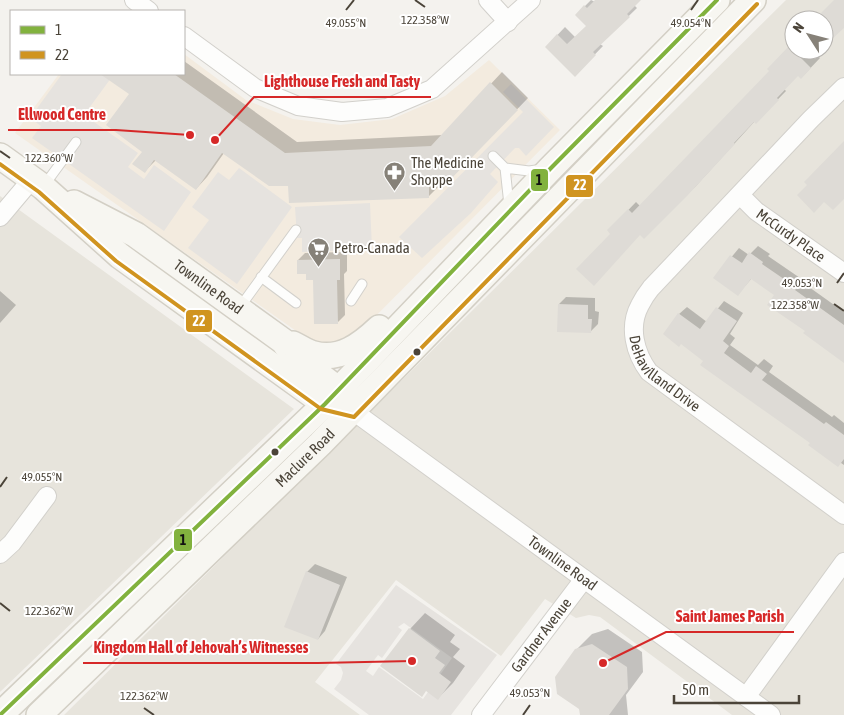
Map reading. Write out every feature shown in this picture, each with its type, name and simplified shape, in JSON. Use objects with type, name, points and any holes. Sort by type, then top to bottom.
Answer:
[{"type":"main road","name":"Maclure Road","points":[[0,715],[332,397],[508,212],[717,0]]},
{"type":"main road","name":"Maclure Road","points":[[39,715],[353,411],[753,0]]},
{"type":"main road","name":"Townline Road","points":[[0,156],[38,183],[120,256],[353,411]]},
{"type":"main road","name":"Townline Road","points":[[38,183],[136,235],[283,341],[293,355],[332,397]]},
{"type":"main road","points":[[283,341],[314,354],[326,356],[340,354],[362,344],[398,311],[419,305]]},
{"type":"street","points":[[134,0],[148,10]]},
{"type":"street","points":[[488,0],[508,22]]},
{"type":"street","points":[[185,37],[255,88],[298,106],[342,112],[387,108],[432,89],[531,0]]},
{"type":"street","name":"DeHavilland Drive","points":[[844,87],[811,119],[651,288],[639,305],[634,334],[640,360],[649,372],[844,515]]},
{"type":"street","points":[[0,217],[38,183]]},
{"type":"street","name":"McCurdy Place","points":[[740,195],[756,210],[844,272]]},
{"type":"street","name":"Townline Road","points":[[353,411],[771,715]]},
{"type":"street","points":[[0,554],[12,543],[47,496]]},
{"type":"street","points":[[746,697],[844,562]]},
{"type":"street","name":"Gardner Avenue","points":[[482,715],[584,579]]},
{"type":"lane","points":[[38,183],[76,142]]},
{"type":"lane","points":[[493,156],[505,168],[509,197],[508,212]]},
{"type":"lane","points":[[505,168],[529,171],[551,168]]},
{"type":"lane","points":[[238,309],[296,230]]},
{"type":"lane","points":[[261,278],[296,302]]},
{"type":"lane","points":[[351,301],[362,284]]},
{"type":"shaded area","points":[[786,0],[844,0],[844,715],[732,715],[600,617],[589,615],[576,618],[545,599],[501,656],[396,580],[315,682],[360,715],[64,715]]},
{"type":"shaded area","points":[[185,55],[246,100],[293,119],[340,125],[392,119],[445,96],[489,60],[560,130],[357,335],[344,342],[328,343],[314,341],[299,333],[15,133],[58,75],[185,75]]},
{"type":"shaded area","points":[[61,75],[113,75],[84,115],[138,153],[128,167],[144,179],[154,165],[191,192],[164,231],[32,138],[41,126],[30,118]]},
{"type":"shaded area","points":[[511,84],[554,127],[526,156],[519,148],[515,148],[490,174],[498,182],[471,213],[422,258],[399,237],[523,112],[503,92]]},
{"type":"shaded area","points":[[239,168],[292,207],[237,284],[188,248],[209,220],[192,207],[218,172],[229,180]]},
{"type":"shaded area","points":[[0,196],[294,409],[0,692]]},
{"type":"shaded area","points":[[370,203],[372,249],[302,252],[302,238],[297,238],[295,207]]},
{"type":"shaded area","points":[[396,585],[497,655],[451,715],[369,715],[334,689],[341,680],[343,673],[341,667],[336,664]],"holes":[[[404,623],[452,658],[423,699],[379,667],[373,676],[366,671],[378,655],[382,658],[402,630],[398,627]]]},
{"type":"building","points":[[595,0],[641,0],[627,14],[630,17],[593,52],[596,55],[575,77],[545,47],[557,34],[567,44],[586,26],[575,15],[584,5],[587,8]]},
{"type":"building","points":[[834,0],[844,0],[844,28],[834,37],[834,10],[824,10]]},
{"type":"building","points":[[784,51],[784,60],[803,60],[811,68],[801,79],[798,76],[777,98],[779,100],[756,124],[754,122],[687,196],[644,239],[640,235],[594,286],[576,269],[610,234],[607,230],[628,209],[632,213],[769,71],[767,69]]},
{"type":"building","points":[[101,75],[175,75],[285,153],[431,146],[490,82],[518,110],[446,184],[429,185],[429,198],[289,203],[288,186],[269,186],[222,153],[196,190],[154,160],[145,173],[132,164],[142,152],[106,125],[129,94]]},
{"type":"building","points":[[844,141],[844,199],[833,210],[824,202],[814,213],[797,195],[807,185],[804,182]]},
{"type":"building","points":[[749,252],[763,262],[762,264],[797,288],[795,290],[844,325],[844,363],[803,333],[805,331],[767,305],[774,295],[751,279],[738,296],[713,278],[730,255],[742,263]]},
{"type":"building","points":[[340,259],[340,280],[337,280],[338,324],[314,324],[313,280],[306,280],[306,274],[297,274],[297,260]]},
{"type":"building","points":[[558,304],[588,305],[588,319],[592,319],[591,333],[557,332]]},
{"type":"building","points":[[716,307],[737,321],[723,341],[729,346],[724,353],[751,373],[756,366],[767,374],[762,380],[824,424],[826,422],[844,435],[844,459],[838,467],[808,445],[810,443],[700,365],[703,361],[681,344],[679,347],[663,334],[678,313],[700,329]]},
{"type":"building","points":[[306,571],[340,585],[318,640],[284,627]]},
{"type":"building","points":[[409,628],[440,651],[435,658],[445,665],[439,673],[451,682],[438,700],[426,691],[422,697],[380,666]]},
{"type":"building","points":[[592,644],[627,667],[628,689],[609,715],[580,715],[579,709],[557,694],[555,677],[575,649]]},
{"type":"transit line","name":"1","points":[[0,715],[325,404],[551,168],[717,0]]},
{"type":"transit line","name":"22","points":[[0,164],[39,192],[116,261],[321,409],[354,417],[757,4]]},
{"type":"place","name":"Ellwood Centre","points":[[190,135]]},
{"type":"place","name":"Lighthouse Fresh and Tasty","points":[[215,140]]},
{"type":"place","name":"The Medicine Shoppe","points":[[395,191]]},
{"type":"place","name":"Petro-Canada","points":[[318,267]]},
{"type":"place","name":"Kingdom Hall of Jehovah’s Witnesses","points":[[412,661]]},
{"type":"place","name":"Saint James Parish","points":[[603,663]]}]
